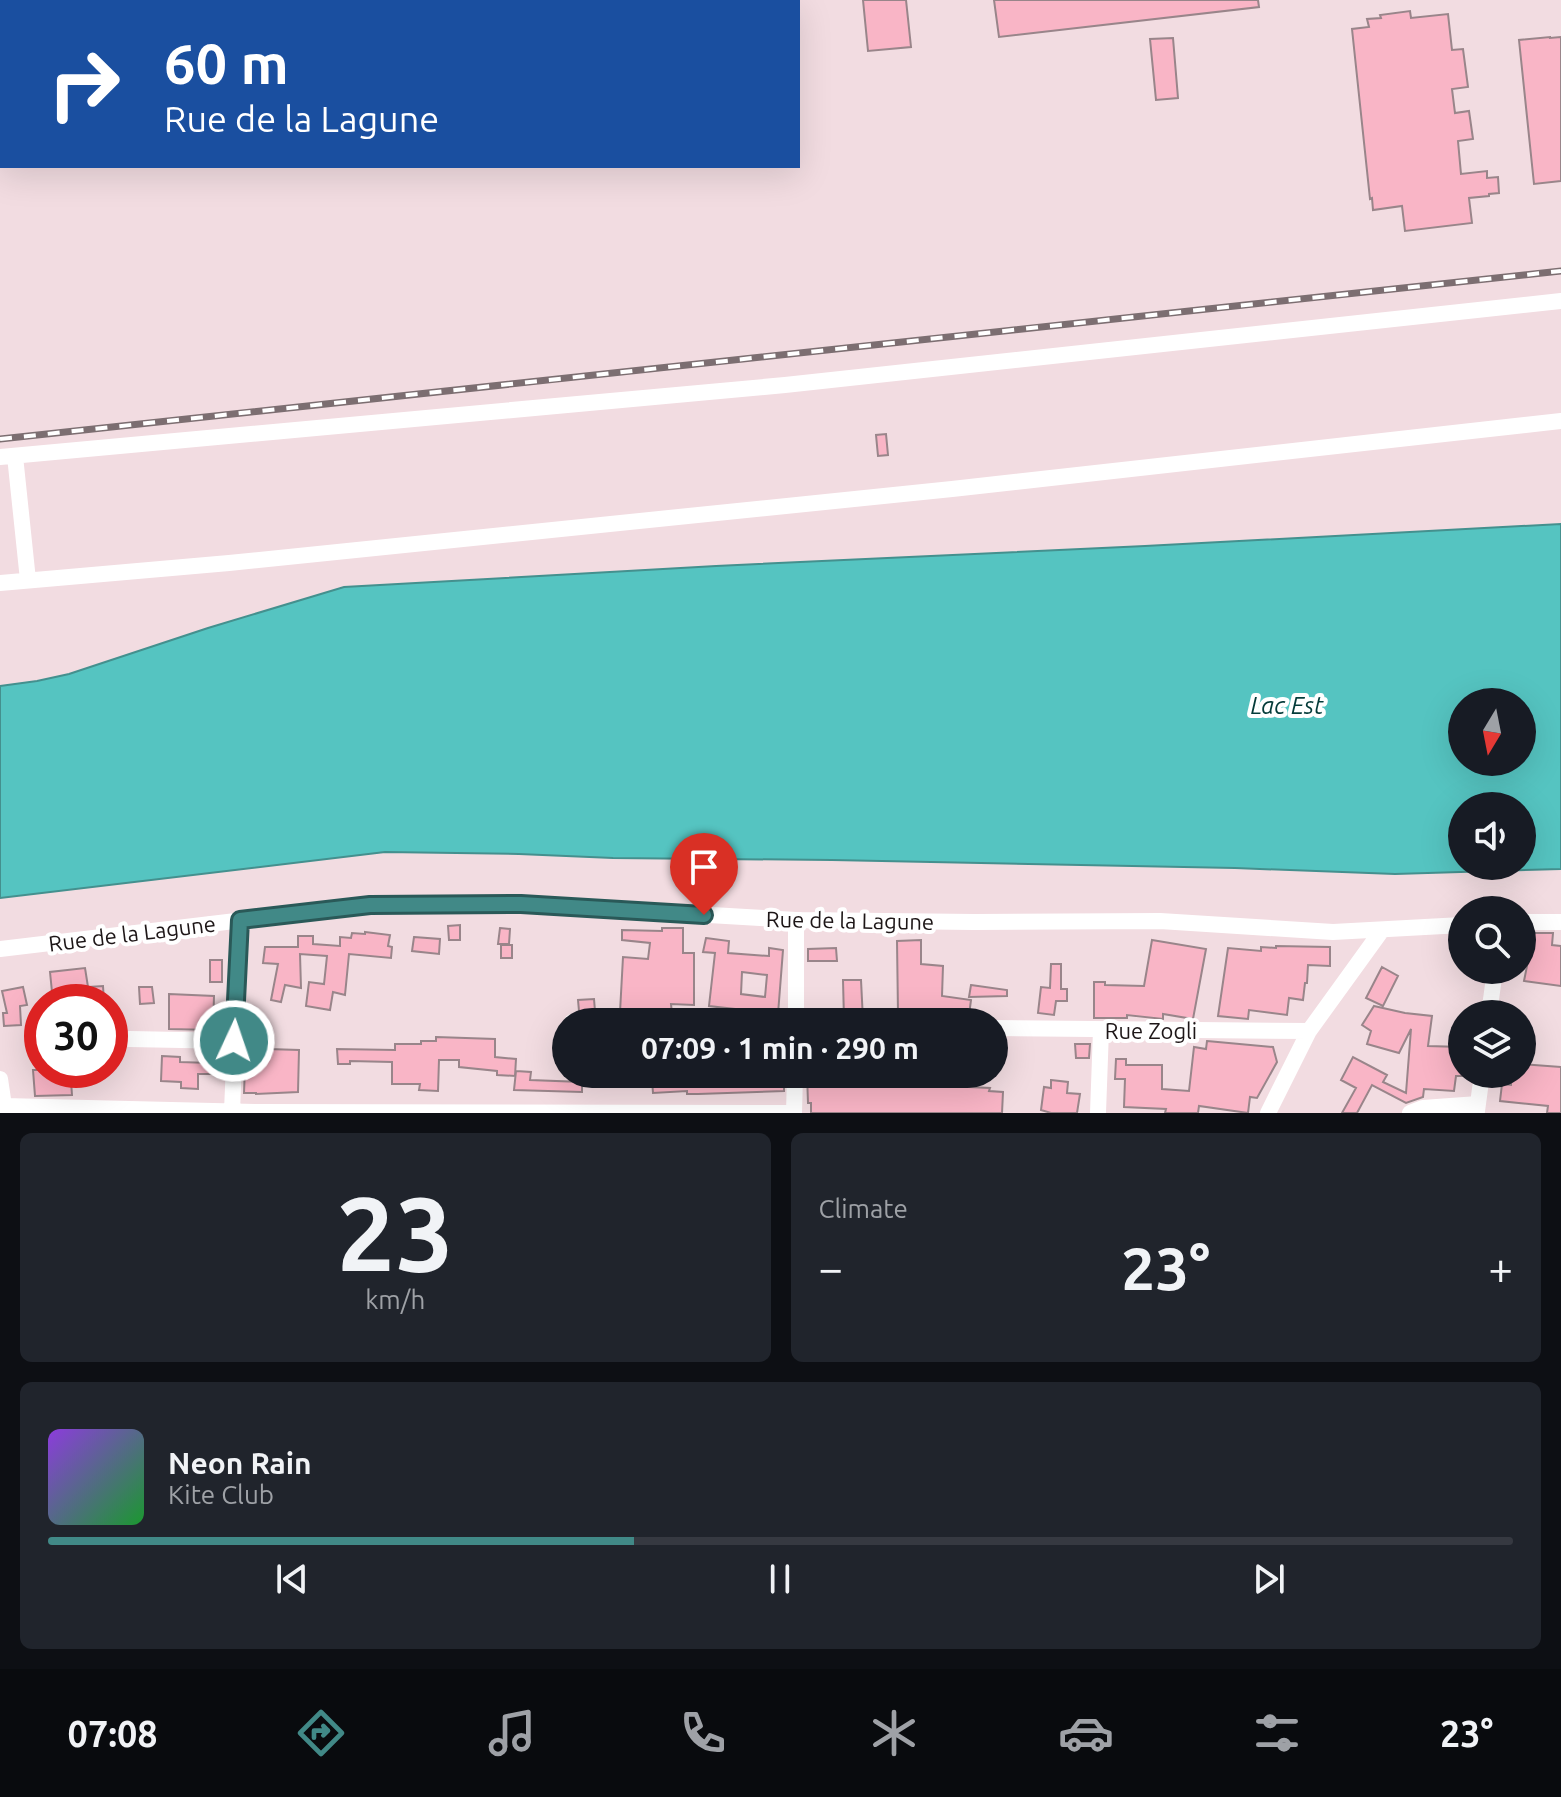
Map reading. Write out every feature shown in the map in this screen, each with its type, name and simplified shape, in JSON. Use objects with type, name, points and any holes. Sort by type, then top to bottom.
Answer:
[{"type":"street","points":[[28,580],[8,456],[785,385],[1561,301]]},
{"type":"street","points":[[0,583],[229,563],[952,489],[1561,421]]},
{"type":"street","name":"Rue de la Lagune","points":[[0,949],[370,905],[521,904],[796,920],[1160,921],[1333,932],[1448,926]]},
{"type":"street","points":[[232,1111],[240,920]]},
{"type":"street","points":[[796,920],[796,1008]]},
{"type":"street","points":[[1536,922],[1561,922]]},
{"type":"street","points":[[1268,1113],[1309,1031],[1382,930]]},
{"type":"street","name":"Rue Zogli","points":[[1008,1028],[1309,1031]]},
{"type":"street","points":[[1098,1113],[1101,1030]]},
{"type":"street","points":[[129,1039],[234,1041]]},
{"type":"street","points":[[0,1079],[4,1109],[255,1112],[794,1113],[795,1088]]},
{"type":"street","points":[[1410,1113],[1423,1108],[1478,1108],[1480,1088]]},
{"type":"water","name":"Lac Est","points":[[1561,524],[1561,869],[1536,870],[1536,792],[1448,792],[1448,872],[1395,874],[1235,868],[385,852],[0,898],[0,686],[69,674],[344,587]]},
{"type":"building","points":[[863,0],[906,0],[911,47],[868,51]]},
{"type":"building","points":[[994,0],[1258,0],[1259,7],[999,37]]},
{"type":"building","points":[[1410,11],[1411,18],[1448,14],[1452,50],[1463,49],[1468,87],[1452,89],[1455,113],[1469,111],[1473,139],[1458,141],[1461,174],[1487,171],[1487,178],[1498,177],[1499,193],[1469,198],[1472,223],[1405,231],[1402,206],[1373,210],[1352,29],[1369,27],[1367,19]]},
{"type":"building","points":[[1561,37],[1561,181],[1534,184],[1519,40]]},
{"type":"building","points":[[1173,38],[1178,98],[1156,100],[1150,39]]},
{"type":"building","points":[[886,434],[888,455],[878,456],[876,435]]},
{"type":"building","points":[[460,925],[460,940],[449,940],[448,926]]},
{"type":"building","points":[[500,928],[510,929],[509,944],[498,944]]},
{"type":"building","points":[[662,928],[683,928],[683,953],[694,953],[694,1005],[620,1008],[623,957],[648,959],[650,943],[622,940],[622,930],[662,931]]},
{"type":"building","points":[[352,933],[390,935],[388,946],[392,947],[391,958],[349,954],[345,995],[333,992],[330,1010],[306,1006],[309,982],[324,984],[327,956],[300,954],[301,988],[285,985],[281,1002],[271,1000],[278,964],[263,963],[265,947],[298,947],[298,936],[313,936],[313,944],[340,946],[340,937],[351,938]]},
{"type":"building","points":[[1536,933],[1553,933],[1552,945],[1561,946],[1561,986],[1536,983]]},
{"type":"building","points":[[414,937],[440,939],[439,954],[412,951]]},
{"type":"building","points":[[706,938],[729,941],[728,953],[769,956],[769,948],[783,950],[778,1008],[709,1006],[715,953],[703,952]],"holes":[[[742,972],[767,975],[765,997],[741,994]]]},
{"type":"building","points":[[921,940],[921,964],[943,966],[942,996],[971,1000],[970,1008],[898,1008],[897,941]]},
{"type":"building","points":[[1152,940],[1206,949],[1193,1019],[1163,1014],[1163,1019],[1127,1015],[1127,1018],[1094,1018],[1094,982],[1144,986]]},
{"type":"building","points":[[501,945],[512,945],[512,958],[501,958]]},
{"type":"building","points":[[1261,947],[1330,947],[1330,966],[1308,965],[1303,1000],[1289,998],[1287,1015],[1249,1010],[1248,1019],[1218,1016],[1228,948],[1261,951]]},
{"type":"building","points":[[836,948],[837,961],[808,961],[808,949]]},
{"type":"building","points":[[210,960],[222,960],[222,982],[210,982]]},
{"type":"building","points":[[1051,964],[1061,964],[1061,989],[1067,989],[1067,1001],[1056,1001],[1054,1015],[1038,1013],[1041,987],[1050,988]]},
{"type":"building","points":[[1382,967],[1398,976],[1383,1006],[1366,998]]},
{"type":"building","points":[[85,968],[88,984],[51,984],[50,972]]},
{"type":"building","points":[[843,980],[861,980],[862,1008],[844,1008]]},
{"type":"building","points":[[971,985],[1007,990],[1007,996],[969,997]]},
{"type":"building","points":[[23,987],[21,1025],[4,1026],[3,1013],[7,1013],[2,991]]},
{"type":"building","points":[[139,987],[152,987],[154,1003],[140,1004]]},
{"type":"building","points":[[169,994],[214,996],[213,1030],[169,1029]]},
{"type":"building","points":[[594,999],[595,1008],[579,1008],[578,1000]]},
{"type":"building","points":[[1374,1006],[1432,1016],[1428,1046],[1448,1047],[1448,1088],[1454,1088],[1454,1091],[1424,1089],[1423,1097],[1406,1103],[1372,1085],[1357,1113],[1342,1113],[1356,1088],[1341,1080],[1353,1057],[1387,1075],[1383,1082],[1406,1093],[1411,1029],[1399,1053],[1367,1044],[1371,1031],[1362,1025]]},
{"type":"building","points":[[436,1037],[495,1039],[495,1057],[516,1059],[515,1076],[459,1067],[459,1060],[439,1060],[438,1091],[419,1090],[420,1084],[392,1084],[392,1062],[350,1061],[350,1064],[338,1064],[337,1049],[395,1050],[395,1044],[421,1044],[421,1041],[436,1041]]},
{"type":"building","points":[[246,1041],[268,1042],[268,1049],[299,1050],[298,1092],[244,1093]]},
{"type":"building","points":[[1207,1041],[1273,1047],[1277,1062],[1257,1098],[1250,1097],[1248,1113],[1199,1106],[1198,1113],[1165,1113],[1166,1109],[1124,1107],[1125,1079],[1115,1079],[1116,1059],[1126,1059],[1126,1065],[1162,1065],[1162,1089],[1189,1091],[1194,1047],[1206,1049]]},
{"type":"building","points":[[1075,1044],[1090,1044],[1089,1058],[1076,1058]]},
{"type":"building","points":[[162,1056],[180,1057],[180,1062],[210,1063],[210,1059],[223,1059],[223,1074],[198,1074],[198,1089],[181,1088],[181,1082],[161,1081]]},
{"type":"building","points":[[1536,1065],[1561,1067],[1561,1113],[1547,1113],[1548,1106],[1500,1101],[1502,1088],[1536,1088]]},
{"type":"building","points":[[516,1071],[531,1072],[530,1080],[552,1081],[552,1088],[582,1088],[582,1092],[514,1090]]},
{"type":"building","points":[[1051,1080],[1068,1082],[1067,1093],[1080,1094],[1077,1113],[1041,1110],[1044,1087],[1051,1088]]},
{"type":"building","points":[[34,1088],[72,1088],[72,1095],[35,1096]]},
{"type":"building","points":[[653,1088],[784,1088],[784,1091],[653,1093]]},
{"type":"building","points":[[807,1088],[990,1088],[989,1091],[1003,1092],[1002,1113],[811,1113],[811,1103],[808,1103]]},
{"type":"railway","points":[[0,439],[1561,271]]},
{"type":"route","points":[[234,1041],[240,920],[370,905],[521,904],[704,915]]}]
